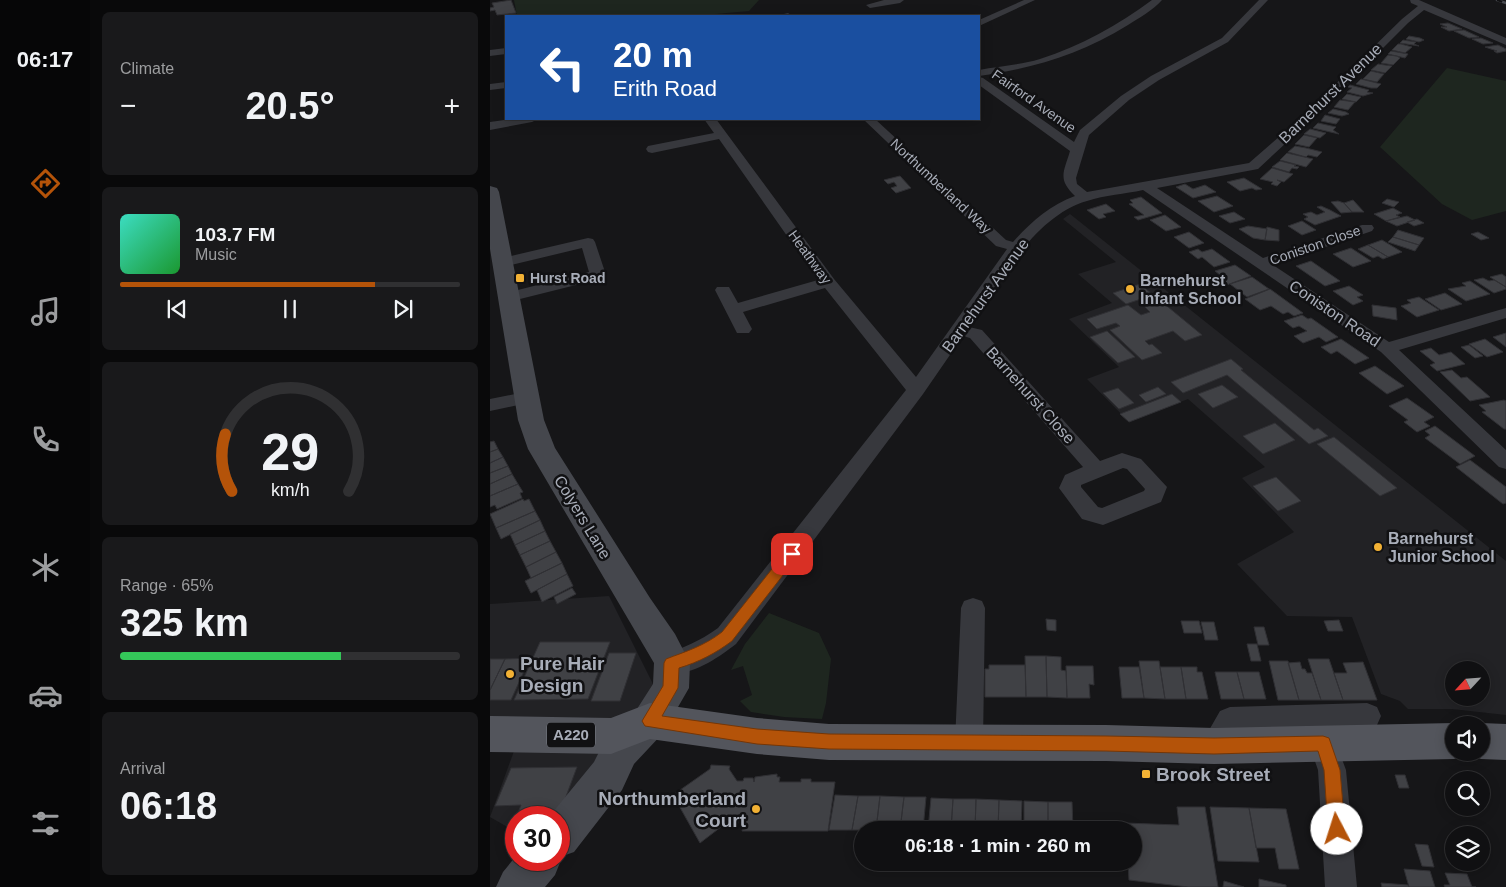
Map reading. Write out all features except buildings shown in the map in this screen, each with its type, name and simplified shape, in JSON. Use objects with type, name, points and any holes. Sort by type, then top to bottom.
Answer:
[{"type":"main road","name":"A220","points":[[490,734],[611,736],[650,721],[757,736],[829,742],[1214,746],[1445,741]]},
{"type":"main road","points":[[1490,741],[1506,742]]},
{"type":"street","points":[[866,2],[900,0]]},
{"type":"street","points":[[980,23],[1031,0]]},
{"type":"street","points":[[980,73],[1042,61],[1094,42],[1135,17],[1158,0]]},
{"type":"street","points":[[1077,150],[1084,133],[1125,98],[1155,78],[1225,40],[1264,0]]},
{"type":"street","points":[[866,2],[878,11]]},
{"type":"street","points":[[1419,3],[1506,42]]},
{"type":"street","name":"Barnehurst Avenue","points":[[672,663],[690,658],[714,646],[727,636],[916,390],[1016,248],[1028,234],[1058,210],[1073,200],[1084,196],[1253,166],[1309,116],[1421,8],[1419,3]]},
{"type":"street","points":[[490,53],[505,51]]},
{"type":"street","name":"Fairford Avenue","points":[[980,81],[1077,150],[1069,178],[1071,185],[1084,196]]},
{"type":"street","points":[[490,87],[505,85]]},
{"type":"street","points":[[490,126],[526,120]]},
{"type":"street","name":"Heathway","points":[[711,120],[828,282],[916,390]]},
{"type":"street","name":"Northumberland Way","points":[[870,120],[1000,243],[1016,248]]},
{"type":"street","points":[[653,149],[722,135]]},
{"type":"street","name":"Coniston Road","points":[[1146,186],[1263,263],[1386,348],[1506,462]]},
{"type":"street","name":"Colyers Lane","points":[[490,192],[525,398],[542,449],[638,608],[663,645],[672,663]]},
{"type":"street","name":"Coniston Close","points":[[1263,263],[1367,228]]},
{"type":"street","points":[[503,262],[588,242],[598,275],[508,297]]},
{"type":"street","points":[[732,310],[828,282]]},
{"type":"street","points":[[722,290],[743,329]]},
{"type":"street","points":[[1386,348],[1506,313]]},
{"type":"street","name":"Barnehurst Close","points":[[959,329],[976,334],[1097,470]]},
{"type":"street","points":[[490,405],[525,398]]},
{"type":"street","points":[[970,742],[972,608]]},
{"type":"street","points":[[570,823],[608,776],[620,751],[650,721],[671,688],[672,663]]},
{"type":"street","points":[[1214,746],[1230,720],[1366,716]]},
{"type":"street","points":[[1323,744],[1332,770],[1342,887]]},
{"type":"street","points":[[518,887],[531,871]]},
{"type":"shaded area","points":[[514,0],[759,0],[749,11],[704,15],[517,15]]},
{"type":"shaded area","points":[[1447,68],[1506,81],[1506,211],[1472,220],[1442,204],[1380,147]]},
{"type":"shaded area","name":"Barnehurst Junior School","points":[[1070,214],[1506,561],[1506,715],[1452,709],[1408,709],[1400,701],[1381,694],[1352,617],[1287,616],[1237,564],[1294,532],[1242,478],[1265,467],[1188,399],[1129,422],[1087,379],[1119,367],[1069,319],[1112,303],[1078,274],[1116,262],[1063,219]]},
{"type":"shaded area","points":[[609,596],[655,688],[570,806],[505,806],[505,826],[490,817],[514,751],[490,751],[490,604]]},
{"type":"shaded area","points":[[769,613],[819,633],[831,659],[826,703],[822,719],[784,717],[751,712],[740,701],[752,695],[743,666],[731,670],[745,644]]},
{"type":"railway","points":[[1497,0],[1506,3]]},
{"type":"place","name":"Hurst Road","points":[[520,278]]},
{"type":"place","name":"Barnehurst Infant School","points":[[1130,289]]},
{"type":"place","name":"Barnehurst Junior School","points":[[1378,547]]},
{"type":"place","name":"Pure Hair Design","points":[[510,674]]},
{"type":"place","name":"Brook Street","points":[[1146,774]]},
{"type":"place","name":"Northumberland Court","points":[[756,809]]},
{"type":"route","points":[[792,554],[727,636],[714,646],[690,658],[672,663],[671,688],[650,721],[757,736],[829,742],[1106,743],[1214,746],[1323,744],[1332,770],[1337,829]]}]
